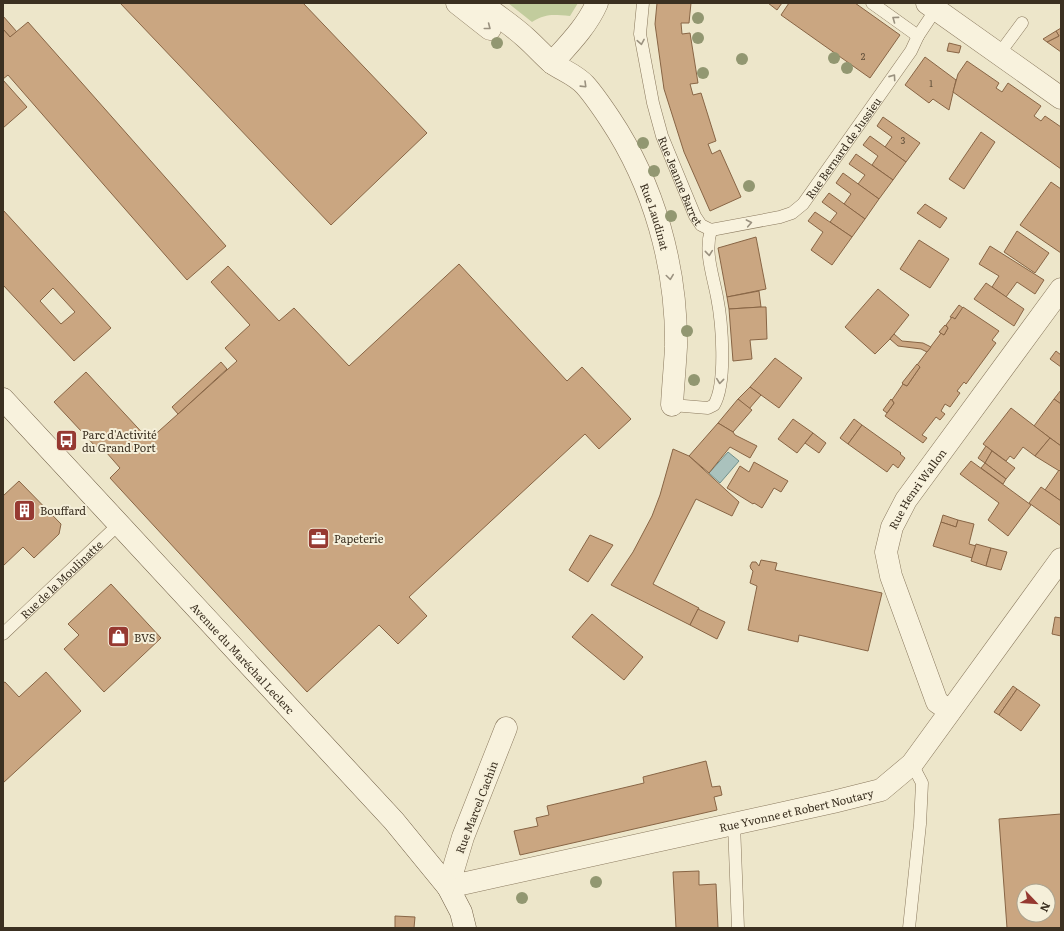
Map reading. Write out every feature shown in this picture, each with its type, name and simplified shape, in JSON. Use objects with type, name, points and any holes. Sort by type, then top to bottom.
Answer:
[{"type":"street","name":"Rue Laudinat","points":[[457,3],[517,49],[552,63],[584,83],[623,140],[646,187],[658,221],[667,259],[673,300],[676,347],[672,405]]},
{"type":"street","name":"Rue Laudinat","points":[[480,3],[525,37],[552,63]]},
{"type":"street","points":[[552,63],[581,30],[597,3]]},
{"type":"street","points":[[931,6],[1061,98]]},
{"type":"street","name":"Rue Henri Wallon","points":[[950,711],[937,702],[891,576],[886,552],[892,527],[906,500],[1061,289]]},
{"type":"street","name":"Avenue du Maréchal Leclerc","points":[[3,399],[394,821],[448,887],[461,912],[465,928]]},
{"type":"street","name":"Rue Yvonne et Robert Noutary","points":[[448,887],[881,790],[912,764],[1061,559]]},
{"type":"street","name":"Rue Marcel Cachin","points":[[448,887],[463,837],[506,728]]},
{"type":"lane","name":"Rue Jeanne Barret","points":[[643,3],[640,34],[653,103],[662,136],[695,216],[701,225],[711,230],[708,239],[708,251],[722,334],[722,365],[718,398],[714,406],[708,408],[672,405]]},
{"type":"lane","points":[[872,3],[918,36]]},
{"type":"lane","name":"Rue Bernard de Jussieu","points":[[711,230],[780,217],[792,213],[803,204],[911,51],[931,6]]},
{"type":"lane","points":[[999,54],[1022,23]]},
{"type":"lane","name":"Rue de la Moulinatte","points":[[3,634],[119,524]]},
{"type":"lane","points":[[909,928],[920,824],[922,783],[912,764]]},
{"type":"lane","points":[[734,824],[738,928]]},
{"type":"green space","points":[[508,3],[578,3],[570,16],[546,16],[532,22]]},
{"type":"water","points":[[728,452],[739,461],[720,483],[709,473]]},
{"type":"building","points":[[120,3],[303,3],[427,133],[331,225]]},
{"type":"building","points":[[657,3],[691,3],[689,23],[681,23],[682,34],[690,33],[698,83],[690,84],[693,95],[701,93],[716,141],[708,144],[712,154],[720,150],[741,197],[710,211],[684,152],[664,89],[655,24]]},
{"type":"building","points":[[768,3],[782,3],[777,10]]},
{"type":"building","points":[[789,3],[855,3],[900,35],[870,78],[781,15]]},
{"type":"building","points":[[3,16],[17,32],[10,37],[3,29]]},
{"type":"building","points":[[28,22],[226,246],[187,280],[8,75],[3,79],[3,29],[10,37]]},
{"type":"building","points":[[1061,28],[1061,52],[1047,42],[1059,36],[1056,31]]},
{"type":"building","points":[[1056,31],[1059,36],[1047,42],[1043,39]]},
{"type":"building","points":[[949,43],[961,46],[959,53],[947,51]]},
{"type":"building","points":[[925,57],[956,80],[949,110],[933,99],[929,103],[905,85]]},
{"type":"building","points":[[967,61],[999,83],[996,88],[1002,92],[1008,83],[1041,106],[1034,116],[1041,121],[1045,116],[1061,127],[1061,169],[953,92],[958,74]]},
{"type":"building","points":[[3,80],[27,107],[3,128]]},
{"type":"building","points":[[883,117],[920,143],[906,162],[885,147],[892,137],[877,126]]},
{"type":"building","points":[[981,132],[995,142],[964,189],[949,179]]},
{"type":"building","points":[[870,136],[906,162],[893,180],[872,165],[878,156],[863,145]]},
{"type":"building","points":[[856,154],[893,180],[879,199],[858,184],[865,175],[849,164]]},
{"type":"building","points":[[843,173],[879,199],[865,219],[844,204],[851,194],[836,183]]},
{"type":"building","points":[[1051,182],[1061,189],[1061,253],[1020,225]]},
{"type":"building","points":[[829,193],[865,219],[852,237],[830,222],[837,213],[822,202]]},
{"type":"building","points":[[925,204],[947,218],[940,228],[917,213]]},
{"type":"building","points":[[3,210],[111,328],[74,361],[3,285]],"holes":[[[53,288],[75,312],[61,324],[40,301]]]},
{"type":"building","points":[[815,212],[852,237],[832,265],[811,250],[823,232],[808,221]]},
{"type":"building","points":[[1017,231],[1049,253],[1035,273],[1004,252]]},
{"type":"building","points":[[756,237],[766,289],[727,297],[718,248]]},
{"type":"building","points":[[919,240],[949,259],[930,288],[900,269]]},
{"type":"building","points":[[990,246],[1044,280],[1035,294],[1017,282],[1006,297],[992,287],[999,276],[979,264]]},
{"type":"building","name":"Papeterie","points":[[459,264],[567,381],[582,367],[631,419],[599,449],[585,434],[409,597],[427,616],[398,644],[379,625],[307,692],[110,478],[120,468],[99,444],[96,447],[54,402],[86,372],[149,440],[237,361],[225,348],[250,325],[211,282],[228,266],[279,321],[294,308],[349,366]]},
{"type":"building","points":[[986,283],[1024,309],[1014,326],[974,299]]},
{"type":"building","points":[[878,289],[909,315],[890,339],[875,354],[845,327]]},
{"type":"building","points":[[759,291],[761,307],[729,309],[727,297]]},
{"type":"building","points":[[959,305],[963,308],[955,319],[950,317]]},
{"type":"building","points":[[766,307],[767,339],[750,340],[752,359],[733,361],[729,309]]},
{"type":"building","points":[[963,307],[999,331],[992,340],[996,343],[966,384],[964,382],[957,391],[960,393],[950,407],[945,404],[941,411],[945,414],[940,420],[936,417],[922,435],[927,438],[923,443],[885,416],[894,403],[892,400],[903,384],[907,386],[920,367],[917,365],[941,333],[944,335],[948,328],[946,325],[952,317],[955,319]]},
{"type":"building","points":[[945,325],[948,328],[944,335],[939,332]]},
{"type":"building","points":[[894,334],[902,341],[923,343],[931,347],[927,352],[921,349],[898,346],[890,339]]},
{"type":"building","points":[[1056,351],[1061,355],[1061,367],[1050,359]]},
{"type":"building","points":[[775,358],[802,378],[779,408],[750,387]]},
{"type":"building","points":[[221,362],[227,369],[178,414],[172,407]]},
{"type":"building","points":[[917,364],[920,367],[907,386],[903,384],[902,383]]},
{"type":"building","points":[[750,387],[761,395],[749,409],[738,399]]},
{"type":"building","points":[[1061,390],[1061,404],[1054,399]]},
{"type":"building","points":[[738,399],[752,410],[733,432],[718,423]]},
{"type":"building","points":[[891,399],[894,403],[887,413],[883,410]]},
{"type":"building","points":[[1054,399],[1061,404],[1061,446],[1034,426]]},
{"type":"building","points":[[1011,408],[1050,438],[1035,456],[1023,447],[1014,459],[1010,456],[1006,461],[983,444]]},
{"type":"building","points":[[793,419],[813,433],[797,453],[778,439]]},
{"type":"building","points":[[854,419],[862,425],[848,444],[840,438]]},
{"type":"building","points":[[718,423],[733,432],[735,435],[757,446],[750,458],[730,447],[709,473],[689,456]]},
{"type":"building","points":[[862,425],[901,453],[900,454],[905,458],[898,468],[893,464],[887,472],[848,444]]},
{"type":"building","points":[[813,433],[826,443],[819,453],[805,443]]},
{"type":"building","points":[[1050,438],[1061,446],[1061,472],[1035,456]]},
{"type":"building","points":[[986,446],[992,451],[985,463],[978,458]]},
{"type":"building","points":[[673,449],[689,456],[739,502],[732,516],[696,499],[653,584],[699,608],[690,625],[611,585],[633,552],[652,516],[660,495]]},
{"type":"building","points":[[992,451],[1015,468],[1006,479],[985,463]]},
{"type":"building","points":[[971,461],[1031,505],[1008,536],[988,520],[999,503],[960,474]]},
{"type":"building","points":[[754,462],[788,481],[781,492],[774,488],[762,508],[727,488],[740,466],[749,472]]},
{"type":"building","points":[[985,463],[1006,479],[1003,484],[981,468]]},
{"type":"building","points":[[1059,470],[1061,472],[1061,501],[1045,490]]},
{"type":"building","name":"Bouffard","points":[[19,481],[61,524],[59,534],[34,558],[23,547],[3,566],[3,496]]},
{"type":"building","points":[[1041,487],[1061,501],[1061,526],[1029,503]]},
{"type":"building","points":[[943,515],[958,520],[956,527],[941,522]]},
{"type":"building","points":[[958,520],[974,524],[969,544],[976,546],[972,558],[933,546],[941,522],[956,527]]},
{"type":"building","points":[[590,535],[613,545],[588,582],[569,570]]},
{"type":"building","points":[[976,544],[991,548],[986,566],[971,561]]},
{"type":"building","points":[[991,548],[1007,552],[1001,570],[986,566]]},
{"type":"building","points":[[761,560],[777,563],[775,570],[882,593],[868,651],[799,635],[798,642],[748,630],[757,586],[750,583],[753,571],[750,566],[752,562],[756,562],[759,566]]},
{"type":"building","name":"BVS","points":[[111,584],[161,638],[104,692],[64,649],[79,635],[68,624]]},
{"type":"building","points":[[698,609],[725,622],[717,639],[690,625]]},
{"type":"building","points":[[592,614],[643,657],[624,680],[572,637]]},
{"type":"building","points":[[1055,617],[1061,618],[1061,636],[1052,634]]},
{"type":"building","points":[[46,672],[81,711],[3,783],[3,683],[5,682],[19,697]]},
{"type":"building","points":[[1013,686],[1017,689],[999,715],[994,712]]},
{"type":"building","points":[[1017,689],[1040,705],[1021,731],[999,715]]},
{"type":"building","points":[[706,761],[712,787],[720,786],[722,795],[714,797],[717,810],[520,855],[514,831],[538,826],[536,818],[549,815],[547,806],[644,783],[643,777]]},
{"type":"building","points":[[1061,814],[1061,928],[1007,928],[999,819]]},
{"type":"building","points":[[699,871],[699,885],[716,884],[718,928],[676,928],[673,872]]},
{"type":"building","points":[[395,916],[415,917],[414,928],[395,928]]},
{"type":"place","name":"Parc d'Activité du Grand Port","points":[[67,440]]},
{"type":"place","name":"Bouffard","points":[[25,510]]},
{"type":"place","name":"Papeterie","points":[[319,538]]},
{"type":"place","name":"BVS","points":[[119,637]]}]
